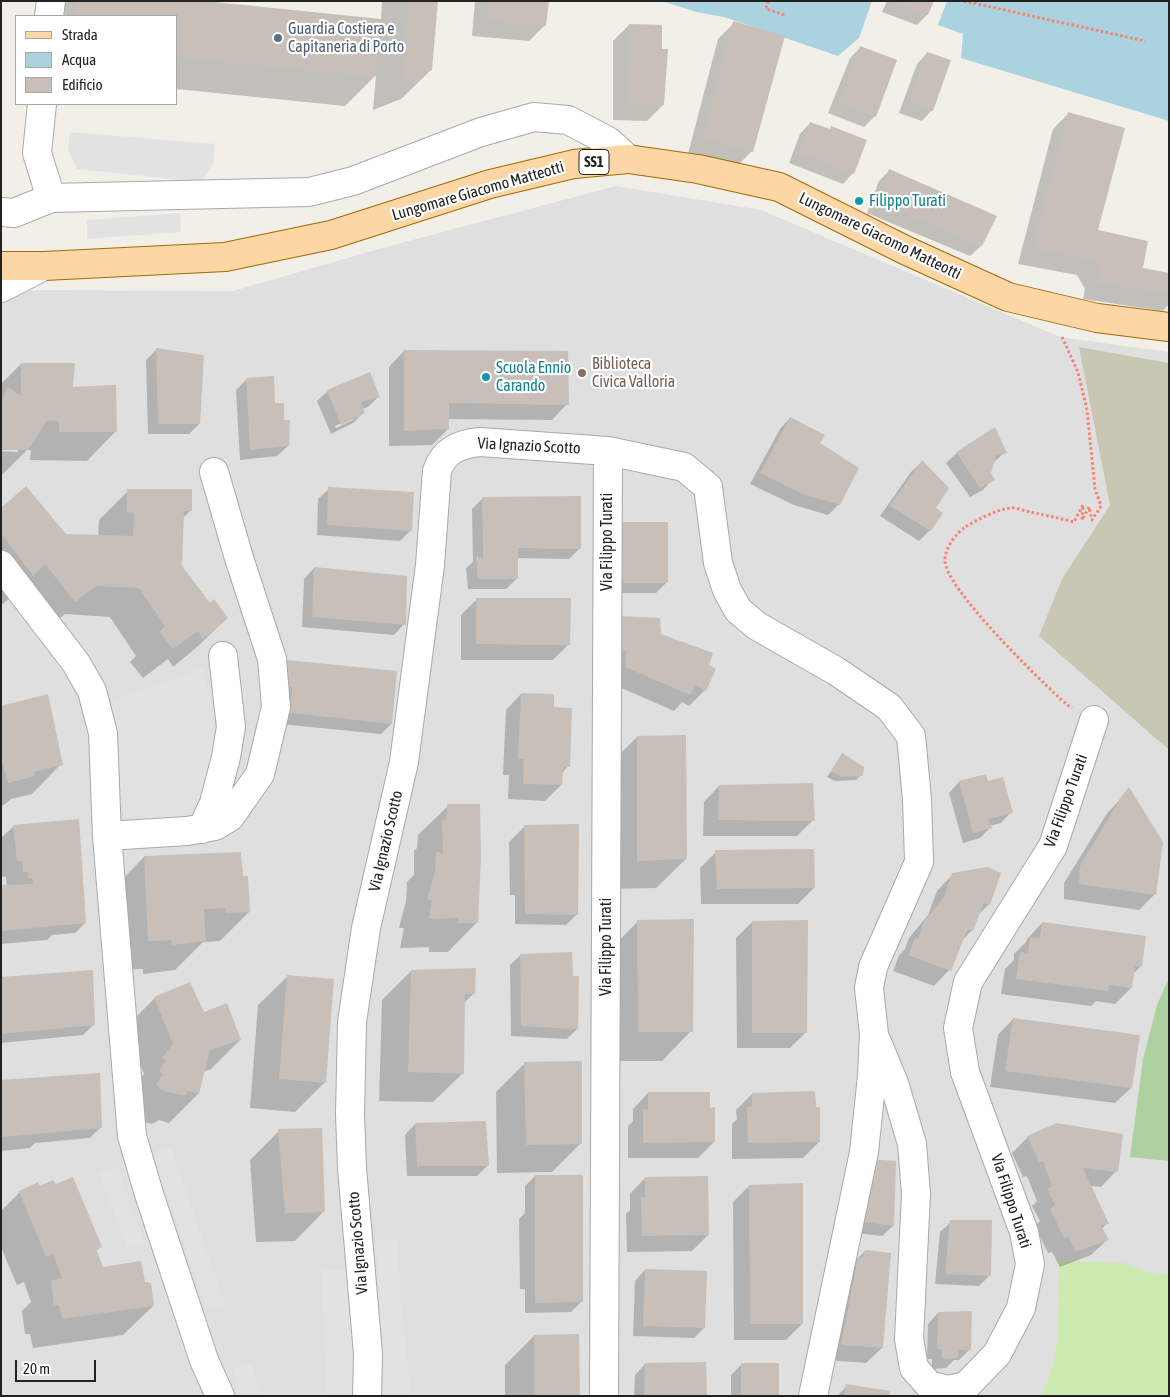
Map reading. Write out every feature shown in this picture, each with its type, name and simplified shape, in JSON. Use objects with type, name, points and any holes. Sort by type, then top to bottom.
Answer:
[{"type":"main road","name":"Lungomare Giacomo Matteotti","points":[[1,266],[44,266],[226,257],[331,235],[490,184],[574,164],[628,159],[698,169],[779,187],[905,250],[1008,297],[1097,318],[1169,327]]},
{"type":"street","points":[[49,15],[51,1]]},
{"type":"street","points":[[42,105],[37,153],[51,198]]},
{"type":"street","points":[[1,212],[14,213],[51,198],[309,192],[353,181],[481,132],[534,117],[568,120],[608,141],[628,159]]},
{"type":"street","points":[[1,288],[44,266]]},
{"type":"street","name":"Via Ignazio Scotto","points":[[367,1396],[368,1354],[352,1168],[350,1114],[352,1022],[366,928],[404,762],[430,565],[437,471],[440,461],[452,449],[466,443],[480,442],[608,450]]},
{"type":"street","name":"Via Filippo Turati","points":[[604,1396],[608,450],[684,466],[708,487],[718,563],[727,590],[738,610],[757,626],[836,671],[889,707],[911,736],[917,799],[919,862],[873,967],[869,988],[874,1034],[872,1076],[864,1152],[813,1396]]},
{"type":"street","points":[[107,836],[202,829],[215,826],[230,817],[260,774],[276,707],[272,659],[239,558],[214,472]]},
{"type":"street","points":[[1,565],[76,663],[92,692],[103,733],[107,836],[132,1136],[149,1194],[204,1360],[220,1396]]},
{"type":"street","points":[[202,829],[214,803],[226,757],[231,727],[223,656]]},
{"type":"street","name":"Via Filippo Turati","points":[[874,1034],[894,1083],[912,1144],[916,1194],[909,1339],[914,1368],[929,1386],[948,1390],[966,1386],[997,1354],[1017,1316],[1021,1308],[1030,1264],[1024,1232],[965,1072],[958,1028],[968,982],[1053,846],[1094,720]]},
{"type":"path","points":[[768,1],[766,9],[784,16]]},
{"type":"path","points":[[964,1],[1145,40]]},
{"type":"path","points":[[1062,337],[1078,372],[1087,410],[1095,489],[1101,506],[1092,520],[1089,507],[1082,520],[1083,505],[1074,522],[1012,508],[979,519],[964,528],[952,539],[945,559],[950,577],[1003,642],[1066,704],[1094,720]]},
{"type":"shaded area","points":[[70,132],[215,144],[213,164],[201,182],[77,169],[68,150]]},
{"type":"shaded area","points":[[616,186],[761,210],[1060,337],[1169,352],[1169,1396],[1,1396],[1,300],[15,290],[233,291],[386,247]]},
{"type":"shaded area","points":[[180,213],[181,232],[87,239],[87,220]]},
{"type":"shaded area","points":[[1079,347],[1169,363],[1169,750],[1039,636],[1062,579],[1110,505]]},
{"type":"shaded area","points":[[203,668],[213,715],[216,747],[201,808],[188,819],[124,825],[117,742],[109,702]]},
{"type":"shaded area","points":[[171,1147],[225,1304],[207,1310],[152,1152]]},
{"type":"shaded area","points":[[118,1167],[133,1214],[146,1244],[127,1248],[99,1172]]},
{"type":"shaded area","points":[[397,1239],[401,1303],[410,1382],[408,1396],[382,1396],[384,1376],[376,1241]]},
{"type":"shaded area","points":[[321,1270],[348,1270],[355,1359],[354,1396],[327,1396]]},
{"type":"shaded area","points":[[251,1363],[263,1396],[241,1396],[232,1368]]},
{"type":"green space","points":[[1169,978],[1169,1161],[1130,1157],[1143,1059],[1157,1005]]},
{"type":"green space","points":[[1059,1261],[1126,1263],[1144,1271],[1169,1275],[1169,1396],[1041,1396],[1053,1363],[1056,1346]]},
{"type":"water","points":[[662,1],[872,1],[859,38],[838,56],[724,17],[696,12]]},
{"type":"water","points":[[947,1],[1169,1],[1169,121],[961,58],[963,34],[938,25]]},
{"type":"building","name":"Guardia Costiera e Capitaneria di Porto","points":[[77,1],[205,1],[381,19],[375,77],[178,57],[178,15],[75,15]]},
{"type":"building","points":[[409,1],[438,1],[432,70],[402,82]]},
{"type":"building","points":[[489,1],[549,1],[546,26],[488,21]]},
{"type":"building","points":[[891,1],[934,1],[928,15]]},
{"type":"building","points":[[733,21],[785,36],[753,152],[703,138]]},
{"type":"building","points":[[629,24],[662,25],[662,49],[668,49],[664,105],[628,105]]},
{"type":"building","points":[[860,46],[897,60],[876,117],[838,102]]},
{"type":"building","points":[[927,52],[951,60],[933,111],[909,102]]},
{"type":"building","points":[[1068,112],[1125,128],[1098,230],[1148,241],[1143,268],[1169,273],[1169,294],[1098,283],[1100,272],[1093,260],[1033,248]]},
{"type":"building","points":[[810,122],[830,129],[831,126],[867,140],[854,174],[799,152]]},
{"type":"building","points":[[889,169],[997,216],[982,246],[877,202]]},
{"type":"building","points":[[156,348],[204,355],[200,424],[158,424]]},
{"type":"building","name":"Scuola Ennio Carando","points":[[404,350],[568,351],[569,405],[449,403],[449,429],[404,431]]},
{"type":"building","points":[[21,363],[75,363],[73,387],[116,385],[117,432],[59,432],[59,421],[47,420],[28,450],[1,450],[1,402],[8,387],[21,396]]},
{"type":"building","points":[[370,372],[380,397],[361,402],[365,413],[341,425],[327,390]]},
{"type":"building","points":[[274,376],[275,403],[284,403],[284,420],[290,420],[289,446],[250,450],[246,378]]},
{"type":"building","points":[[790,417],[825,435],[820,443],[859,468],[840,505],[805,495],[760,473]]},
{"type":"building","points":[[995,427],[1007,453],[996,456],[991,473],[995,480],[980,488],[956,452]]},
{"type":"building","points":[[922,460],[949,488],[936,508],[943,513],[931,531],[890,506]]},
{"type":"building","points":[[26,486],[66,534],[133,536],[134,513],[127,512],[127,489],[192,489],[192,511],[184,511],[182,566],[210,603],[214,599],[228,618],[203,639],[198,631],[173,649],[159,632],[165,626],[139,588],[96,586],[75,602],[45,564],[33,576],[1,533],[1,508]]},
{"type":"building","points":[[328,487],[414,492],[412,531],[327,525]]},
{"type":"building","points":[[581,496],[581,549],[518,548],[518,579],[478,579],[476,556],[483,558],[482,497]]},
{"type":"building","points":[[614,522],[668,522],[668,583],[615,583]]},
{"type":"building","points":[[314,567],[407,576],[406,625],[312,617]]},
{"type":"building","points":[[476,598],[571,598],[570,645],[476,644]]},
{"type":"building","points":[[618,616],[660,618],[661,634],[713,653],[709,665],[716,669],[706,691],[696,685],[690,695],[625,667],[626,651],[620,651]]},
{"type":"building","points":[[287,660],[397,671],[392,724],[290,713],[292,687],[285,686]]},
{"type":"building","points":[[521,693],[554,694],[554,707],[572,708],[570,767],[563,767],[562,785],[523,784],[524,759],[518,759]]},
{"type":"building","points":[[48,694],[63,765],[34,772],[35,776],[8,783],[1,757],[1,706]]},
{"type":"building","points":[[686,735],[687,859],[637,861],[637,736]]},
{"type":"building","points":[[842,753],[864,767],[863,776],[841,777],[831,771]]},
{"type":"building","points":[[986,774],[988,781],[1003,777],[1013,813],[989,819],[992,828],[973,833],[959,781]]},
{"type":"building","points":[[813,783],[815,821],[718,820],[719,785]]},
{"type":"building","points":[[1129,787],[1163,842],[1156,895],[1079,884],[1080,866],[1121,797]]},
{"type":"building","points":[[447,804],[480,804],[481,857],[478,923],[458,923],[458,918],[429,919],[432,900],[427,900],[435,871],[436,852],[443,853],[442,821],[446,820]]},
{"type":"building","points":[[79,819],[86,923],[1,931],[1,885],[33,884],[32,878],[28,878],[28,872],[23,872],[22,861],[17,861],[13,825]]},
{"type":"building","points":[[579,824],[578,915],[525,914],[524,825]]},
{"type":"building","points":[[814,849],[815,888],[717,889],[715,850]]},
{"type":"building","points":[[241,852],[243,876],[248,876],[250,912],[226,913],[226,908],[204,909],[206,941],[172,945],[171,940],[148,941],[144,856]]},
{"type":"building","points":[[987,867],[1001,873],[990,905],[984,903],[973,931],[967,930],[951,971],[908,955],[915,938],[918,939],[924,921],[944,897],[952,873]]},
{"type":"building","points":[[694,919],[693,1032],[638,1032],[637,920]]},
{"type":"building","points":[[808,920],[807,1033],[752,1033],[752,921]]},
{"type":"building","points":[[1042,922],[1146,936],[1142,967],[1135,966],[1132,988],[1109,985],[1108,991],[1016,979],[1020,952],[1028,953],[1030,937],[1040,938]]},
{"type":"building","points":[[572,952],[573,976],[579,976],[578,1029],[521,1026],[520,954]]},
{"type":"building","points":[[476,968],[475,994],[465,994],[464,1074],[408,1072],[411,970]]},
{"type":"building","points":[[93,970],[95,1025],[1,1034],[1,977]]},
{"type":"building","points":[[287,975],[334,979],[326,1083],[279,1079]]},
{"type":"building","points":[[190,982],[204,1012],[227,1003],[241,1040],[210,1050],[199,1094],[187,1091],[186,1095],[182,1095],[161,1090],[156,1084],[163,1074],[159,1071],[166,1060],[162,1058],[173,1044],[154,997]]},
{"type":"building","points":[[1013,1018],[1140,1035],[1132,1088],[1005,1071]]},
{"type":"building","points":[[582,1061],[582,1144],[526,1145],[524,1062]]},
{"type":"building","points":[[100,1073],[102,1128],[1,1137],[1,1080]]},
{"type":"building","points":[[815,1091],[816,1107],[820,1107],[820,1142],[748,1143],[747,1107],[752,1107],[752,1093]]},
{"type":"building","points":[[648,1092],[710,1092],[710,1108],[715,1107],[715,1142],[643,1143],[643,1109],[648,1109]]},
{"type":"building","points":[[486,1121],[489,1166],[417,1166],[415,1123]]},
{"type":"building","points":[[1057,1123],[1123,1134],[1118,1172],[1083,1168],[1109,1224],[1101,1225],[1109,1240],[1076,1252],[1068,1237],[1064,1238],[1050,1209],[1055,1205],[1047,1189],[1052,1186],[1043,1161],[1039,1162],[1027,1136]]},
{"type":"building","points":[[322,1128],[325,1212],[285,1213],[278,1129]]},
{"type":"building","points":[[868,1159],[896,1161],[894,1226],[856,1221]]},
{"type":"building","points":[[535,1175],[583,1175],[583,1302],[535,1303]]},
{"type":"building","points":[[708,1176],[709,1235],[642,1236],[641,1197],[645,1197],[645,1177]]},
{"type":"building","points":[[73,1177],[102,1247],[96,1249],[103,1267],[141,1261],[145,1282],[151,1283],[154,1306],[62,1319],[59,1305],[54,1305],[51,1281],[62,1278],[53,1254],[46,1257],[19,1191],[38,1182],[40,1186],[53,1180],[56,1184]]},
{"type":"building","points":[[803,1183],[803,1324],[750,1324],[749,1185]]},
{"type":"building","points":[[950,1220],[992,1220],[991,1276],[945,1274]]},
{"type":"building","points":[[865,1250],[891,1253],[883,1348],[841,1345],[858,1257],[863,1258]]},
{"type":"building","points":[[645,1269],[707,1271],[705,1328],[643,1326]]},
{"type":"building","points":[[972,1311],[971,1350],[959,1350],[958,1358],[942,1359],[942,1349],[937,1349],[938,1312]]},
{"type":"building","points":[[579,1334],[580,1396],[534,1396],[534,1335]]},
{"type":"building","points":[[706,1362],[707,1396],[644,1396],[645,1363]]},
{"type":"building","points":[[741,1363],[779,1363],[779,1396],[741,1396]]},
{"type":"building","points":[[846,1384],[890,1391],[889,1396],[844,1396]]},
{"type":"place","name":"Guardia Costiera e Capitaneria di Porto","points":[[278,38]]},
{"type":"place","name":"Filippo Turati","points":[[859,201]]},
{"type":"place","name":"Biblioteca Civica Valloria","points":[[582,373]]},
{"type":"place","name":"Scuola Ennio Carando","points":[[486,377]]}]
